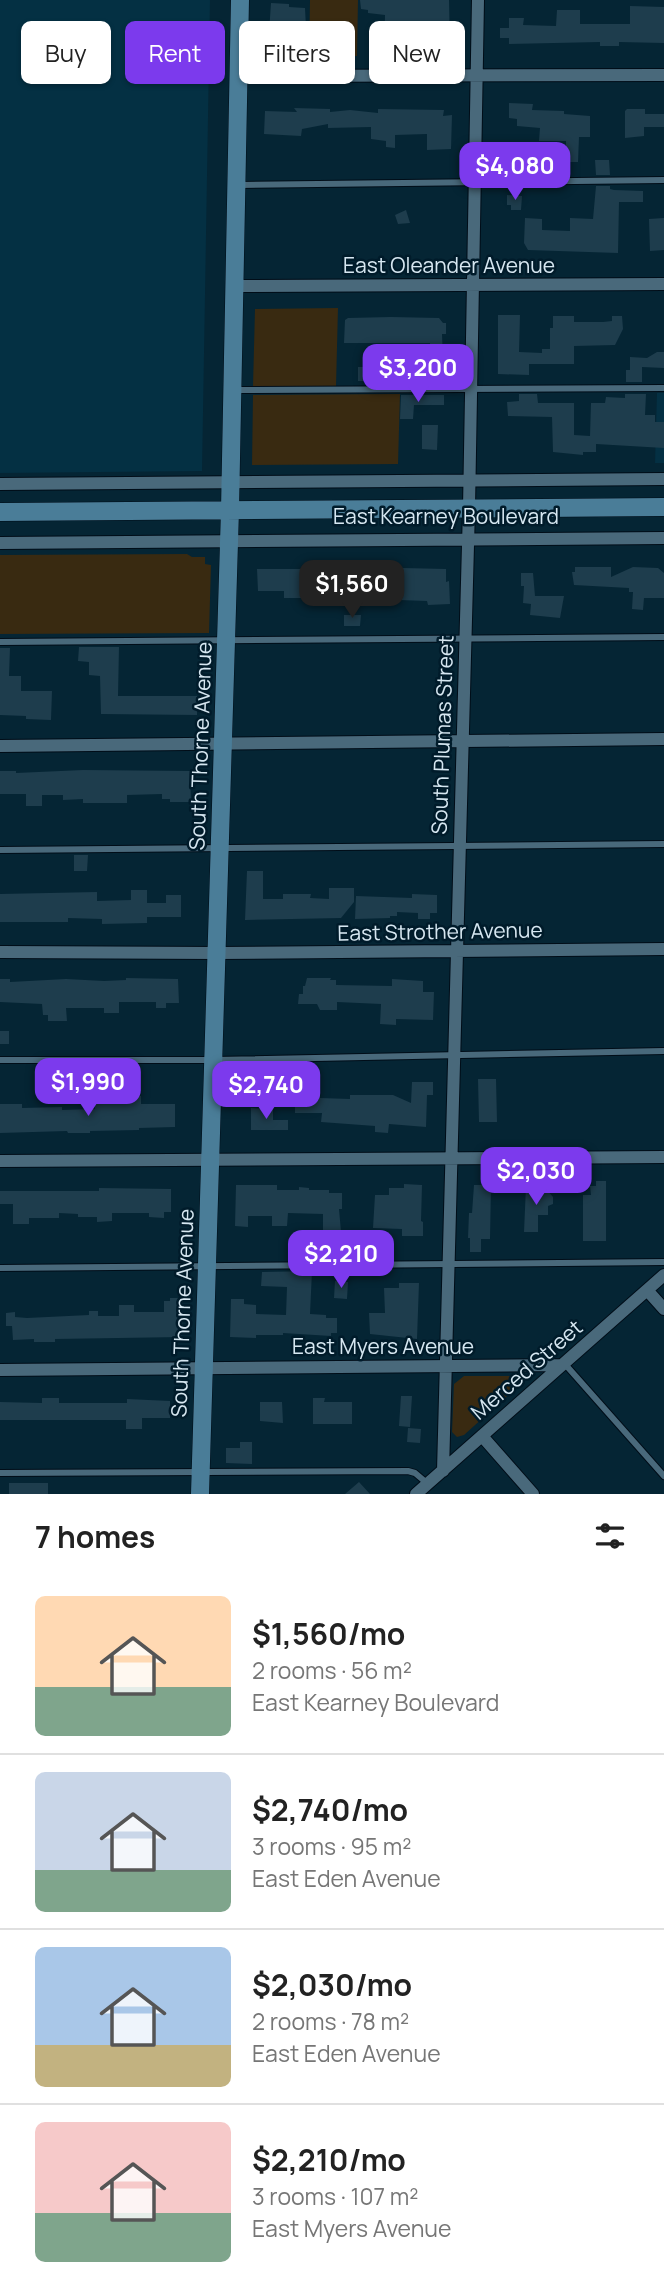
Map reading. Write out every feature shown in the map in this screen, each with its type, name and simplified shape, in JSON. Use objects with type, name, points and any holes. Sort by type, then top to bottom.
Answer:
[{"type":"main road","name":"South Thorne Avenue","points":[[240,0],[240,21]]},
{"type":"main road","name":"South Thorne Avenue","points":[[200,1494],[231,482],[239,76]]},
{"type":"main road","name":"East Kearney Boulevard","points":[[0,512],[664,507]]},
{"type":"street","name":"South Plumas Street","points":[[443,1471],[469,508],[478,0]]},
{"type":"street","points":[[355,76],[664,75]]},
{"type":"street","name":"East Oleander Avenue","points":[[235,286],[664,284]]},
{"type":"street","name":"East Kearney Boulevard","points":[[0,484],[664,479]]},
{"type":"street","name":"East Kearney Boulevard","points":[[0,543],[664,538]]},
{"type":"street","points":[[0,746],[664,739]]},
{"type":"street","name":"East Strother Avenue","points":[[0,953],[664,949]]},
{"type":"street","points":[[0,1161],[664,1157]]},
{"type":"street","name":"Merced Street","points":[[416,1494],[664,1275]]},
{"type":"street","points":[[648,1290],[664,1309]]},
{"type":"street","name":"East Myers Avenue","points":[[0,1370],[563,1364]]},
{"type":"street","points":[[482,1436],[533,1494]]},
{"type":"lane","points":[[237,185],[664,180]]},
{"type":"lane","points":[[233,390],[664,388]]},
{"type":"lane","points":[[0,642],[664,637]]},
{"type":"lane","points":[[0,850],[664,845]]},
{"type":"lane","points":[[0,1060],[214,1060],[664,1051]]},
{"type":"lane","points":[[0,1268],[664,1262]]},
{"type":"lane","points":[[563,1364],[664,1476]]},
{"type":"lane","points":[[0,1473],[408,1471],[415,1472],[428,1484]]},
{"type":"shaded area","points":[[0,0],[210,0],[210,21],[125,21],[125,84],[209,84],[202,471],[0,473]]},
{"type":"shaded area","points":[[310,0],[358,0],[357,56],[355,21],[310,21]]},
{"type":"shaded area","points":[[338,308],[336,386],[253,386],[255,309]]},
{"type":"shaded area","points":[[657,393],[664,393],[664,463],[655,463]]},
{"type":"shaded area","points":[[400,394],[398,464],[252,465],[253,395]]},
{"type":"shaded area","points":[[187,554],[192,557],[205,557],[205,564],[211,565],[209,633],[0,634],[0,555]]},
{"type":"shaded area","points":[[464,1376],[512,1376],[519,1382],[514,1390],[464,1435],[457,1437],[452,1432],[454,1384]]},
{"type":"building","points":[[360,0],[449,0],[449,21],[385,21],[385,15],[368,13],[368,10],[361,9]]},
{"type":"building","points":[[271,3],[305,8],[306,21],[270,21]]},
{"type":"building","points":[[630,6],[664,7],[664,43],[619,42],[619,46],[600,46],[600,42],[509,44],[509,38],[500,38],[500,28],[509,28],[509,18],[524,18],[523,25],[556,26],[557,10],[580,10],[580,24],[630,24]]},
{"type":"building","points":[[509,103],[533,104],[532,110],[564,111],[564,114],[590,116],[590,137],[579,137],[578,162],[566,162],[566,141],[539,141],[540,128],[517,126],[517,119],[509,118]]},
{"type":"building","points":[[294,108],[378,113],[378,109],[444,110],[443,116],[452,115],[451,149],[427,150],[427,134],[395,135],[395,148],[386,147],[386,141],[371,139],[371,127],[328,128],[328,124],[302,129],[301,136],[264,134],[265,111],[297,112]]},
{"type":"building","points":[[627,109],[645,109],[645,114],[664,114],[664,127],[644,127],[644,136],[625,138]]},
{"type":"building","points":[[595,160],[609,160],[610,175],[596,175]]},
{"type":"building","points":[[596,186],[643,191],[643,202],[619,202],[618,253],[528,250],[524,243],[525,218],[542,219],[542,230],[570,231],[570,218],[593,219]]},
{"type":"building","points":[[507,195],[522,196],[521,210],[511,210],[511,205],[507,205]]},
{"type":"building","points":[[406,210],[410,223],[398,224],[395,215]]},
{"type":"building","points":[[664,218],[664,250],[650,251],[649,219]]},
{"type":"building","points":[[498,315],[520,315],[519,352],[542,353],[542,349],[550,349],[553,316],[574,316],[574,322],[603,322],[612,321],[612,316],[622,316],[623,329],[615,345],[574,346],[574,364],[529,364],[529,375],[498,374]]},
{"type":"building","points":[[348,318],[439,318],[446,323],[446,334],[442,334],[444,383],[431,383],[430,343],[344,343],[345,320]]},
{"type":"building","points":[[657,352],[664,352],[664,368],[642,367],[642,382],[626,382],[630,357],[647,358]]},
{"type":"building","points":[[358,367],[378,367],[378,381],[358,381]]},
{"type":"building","points":[[519,394],[537,394],[538,403],[574,403],[574,435],[590,436],[591,403],[605,403],[606,397],[625,398],[625,394],[646,394],[645,415],[655,415],[655,422],[664,422],[664,448],[596,444],[596,452],[583,452],[583,455],[553,452],[552,417],[508,416],[507,402],[519,401]]},
{"type":"building","points":[[401,395],[444,395],[444,405],[414,405],[413,419],[400,419]]},
{"type":"building","points":[[422,425],[438,425],[437,450],[422,449]]},
{"type":"building","points":[[575,567],[611,567],[611,577],[633,567],[658,568],[664,573],[664,598],[644,598],[643,610],[632,609],[633,592],[629,592],[629,588],[574,585],[572,572],[575,572]]},
{"type":"building","points":[[403,568],[446,569],[450,604],[428,605],[427,601],[371,599],[371,595],[343,595],[343,590],[303,590],[303,598],[284,598],[284,591],[258,591],[257,569],[322,569],[322,575],[334,574],[334,577],[371,577],[396,576],[396,573],[403,572]]},
{"type":"building","points":[[521,573],[533,573],[535,596],[564,596],[560,618],[530,615],[531,604],[523,603],[524,586],[521,586]]},
{"type":"building","points":[[344,615],[361,615],[360,626],[344,626]]},
{"type":"building","points":[[79,647],[119,647],[118,696],[197,696],[197,715],[101,714],[100,676],[89,675],[89,662],[78,661]]},
{"type":"building","points":[[0,648],[10,648],[9,676],[21,676],[21,691],[52,691],[51,720],[0,715]]},
{"type":"building","points":[[83,770],[190,771],[191,802],[170,802],[170,799],[162,799],[162,794],[127,795],[127,803],[83,803],[83,799],[63,800],[63,795],[42,795],[42,806],[26,806],[26,794],[0,794],[0,771],[16,773]]},
{"type":"building","points":[[74,855],[88,855],[87,871],[74,871]]},
{"type":"building","points":[[247,871],[263,871],[263,899],[283,899],[283,894],[311,894],[310,898],[329,899],[329,888],[354,888],[354,902],[341,918],[245,920]]},
{"type":"building","points":[[131,890],[147,890],[147,903],[166,903],[166,895],[181,895],[181,917],[147,917],[147,923],[102,924],[102,919],[68,918],[68,922],[0,922],[0,894],[97,892],[97,901],[131,900]]},
{"type":"building","points":[[412,894],[437,895],[437,913],[430,913],[430,919],[418,919],[418,913],[397,912],[397,916],[390,918],[355,919],[356,896],[412,898]]},
{"type":"building","points":[[126,978],[178,979],[179,1003],[166,1003],[166,1008],[156,1008],[156,1002],[119,1002],[119,1013],[104,1013],[104,1008],[66,1008],[67,1021],[48,1021],[48,1015],[43,1015],[42,1004],[0,1002],[0,979],[10,979],[10,982],[66,979],[104,981]]},
{"type":"building","points":[[307,978],[331,978],[330,980],[336,980],[336,985],[392,986],[392,979],[423,981],[423,992],[434,992],[433,1020],[396,1019],[396,1025],[380,1024],[381,1004],[337,1002],[337,1010],[320,1010],[317,1004],[298,1004],[299,994],[303,994]]},
{"type":"building","points":[[0,1031],[9,1031],[9,1044],[0,1044]]},
{"type":"building","points":[[478,1079],[496,1079],[497,1122],[479,1122]]},
{"type":"building","points":[[303,1081],[320,1082],[320,1098],[350,1099],[350,1095],[393,1095],[411,1103],[412,1082],[433,1082],[433,1095],[427,1095],[426,1127],[389,1124],[388,1133],[375,1132],[375,1126],[321,1122],[322,1113],[295,1113],[295,1090],[303,1090]]},
{"type":"building","points":[[125,1096],[141,1096],[141,1104],[175,1104],[175,1127],[90,1133],[0,1133],[0,1104],[22,1104],[22,1108],[95,1109],[95,1102],[125,1101]]},
{"type":"building","points":[[251,1108],[273,1109],[273,1120],[288,1120],[288,1130],[251,1130]]},
{"type":"building","points":[[596,1181],[606,1181],[606,1241],[583,1241],[583,1195],[591,1195],[590,1186],[596,1186]]},
{"type":"building","points":[[404,1184],[422,1185],[423,1236],[402,1236],[402,1229],[373,1228],[375,1195],[389,1195],[389,1188],[404,1188]]},
{"type":"building","points":[[236,1185],[277,1185],[277,1190],[299,1190],[299,1187],[342,1193],[342,1209],[339,1209],[342,1243],[323,1243],[323,1214],[288,1213],[287,1226],[272,1226],[272,1216],[248,1216],[248,1227],[235,1226]]},
{"type":"building","points":[[474,1185],[491,1185],[490,1239],[481,1239],[481,1252],[470,1252],[468,1238]]},
{"type":"building","points":[[526,1186],[547,1190],[553,1197],[553,1204],[548,1206],[548,1215],[538,1215],[538,1232],[524,1232]]},
{"type":"building","points":[[99,1188],[171,1189],[171,1212],[164,1212],[164,1218],[149,1217],[149,1213],[112,1213],[112,1221],[97,1222],[97,1217],[59,1213],[59,1218],[29,1218],[29,1224],[13,1224],[13,1204],[0,1204],[0,1191],[99,1191]]},
{"type":"building","points":[[301,1234],[317,1235],[316,1254],[312,1253],[312,1259],[300,1260]]},
{"type":"building","points":[[312,1271],[310,1314],[337,1318],[337,1333],[331,1333],[331,1336],[283,1333],[256,1335],[256,1338],[230,1337],[231,1299],[244,1299],[244,1304],[256,1305],[256,1314],[286,1315],[287,1287],[261,1286],[262,1272]]},
{"type":"building","points":[[335,1281],[348,1282],[347,1299],[334,1298]]},
{"type":"building","points":[[399,1283],[419,1283],[417,1339],[370,1334],[369,1313],[385,1313],[384,1288],[399,1288]]},
{"type":"building","points":[[170,1298],[183,1298],[182,1337],[55,1339],[55,1342],[34,1342],[34,1339],[13,1340],[12,1326],[6,1326],[6,1313],[15,1312],[15,1317],[27,1318],[89,1315],[89,1311],[98,1311],[98,1316],[119,1316],[119,1305],[134,1305],[134,1312],[164,1312],[164,1301],[170,1301]]},
{"type":"building","points":[[401,1396],[412,1396],[410,1427],[399,1426]]},
{"type":"building","points":[[42,1398],[59,1398],[59,1403],[127,1403],[127,1399],[170,1401],[170,1418],[142,1418],[142,1429],[126,1429],[126,1420],[0,1420],[0,1402],[42,1403]]},
{"type":"building","points":[[313,1398],[325,1398],[324,1402],[352,1402],[352,1424],[313,1424]]},
{"type":"building","points":[[260,1402],[282,1402],[283,1423],[260,1421]]},
{"type":"building","points":[[408,1428],[421,1429],[420,1443],[407,1442]]},
{"type":"building","points":[[240,1442],[252,1442],[252,1464],[226,1463],[226,1448],[240,1448]]},
{"type":"building","points":[[359,1482],[370,1494],[345,1494]]},
{"type":"building","points":[[9,1483],[48,1483],[48,1494],[9,1494]]}]
